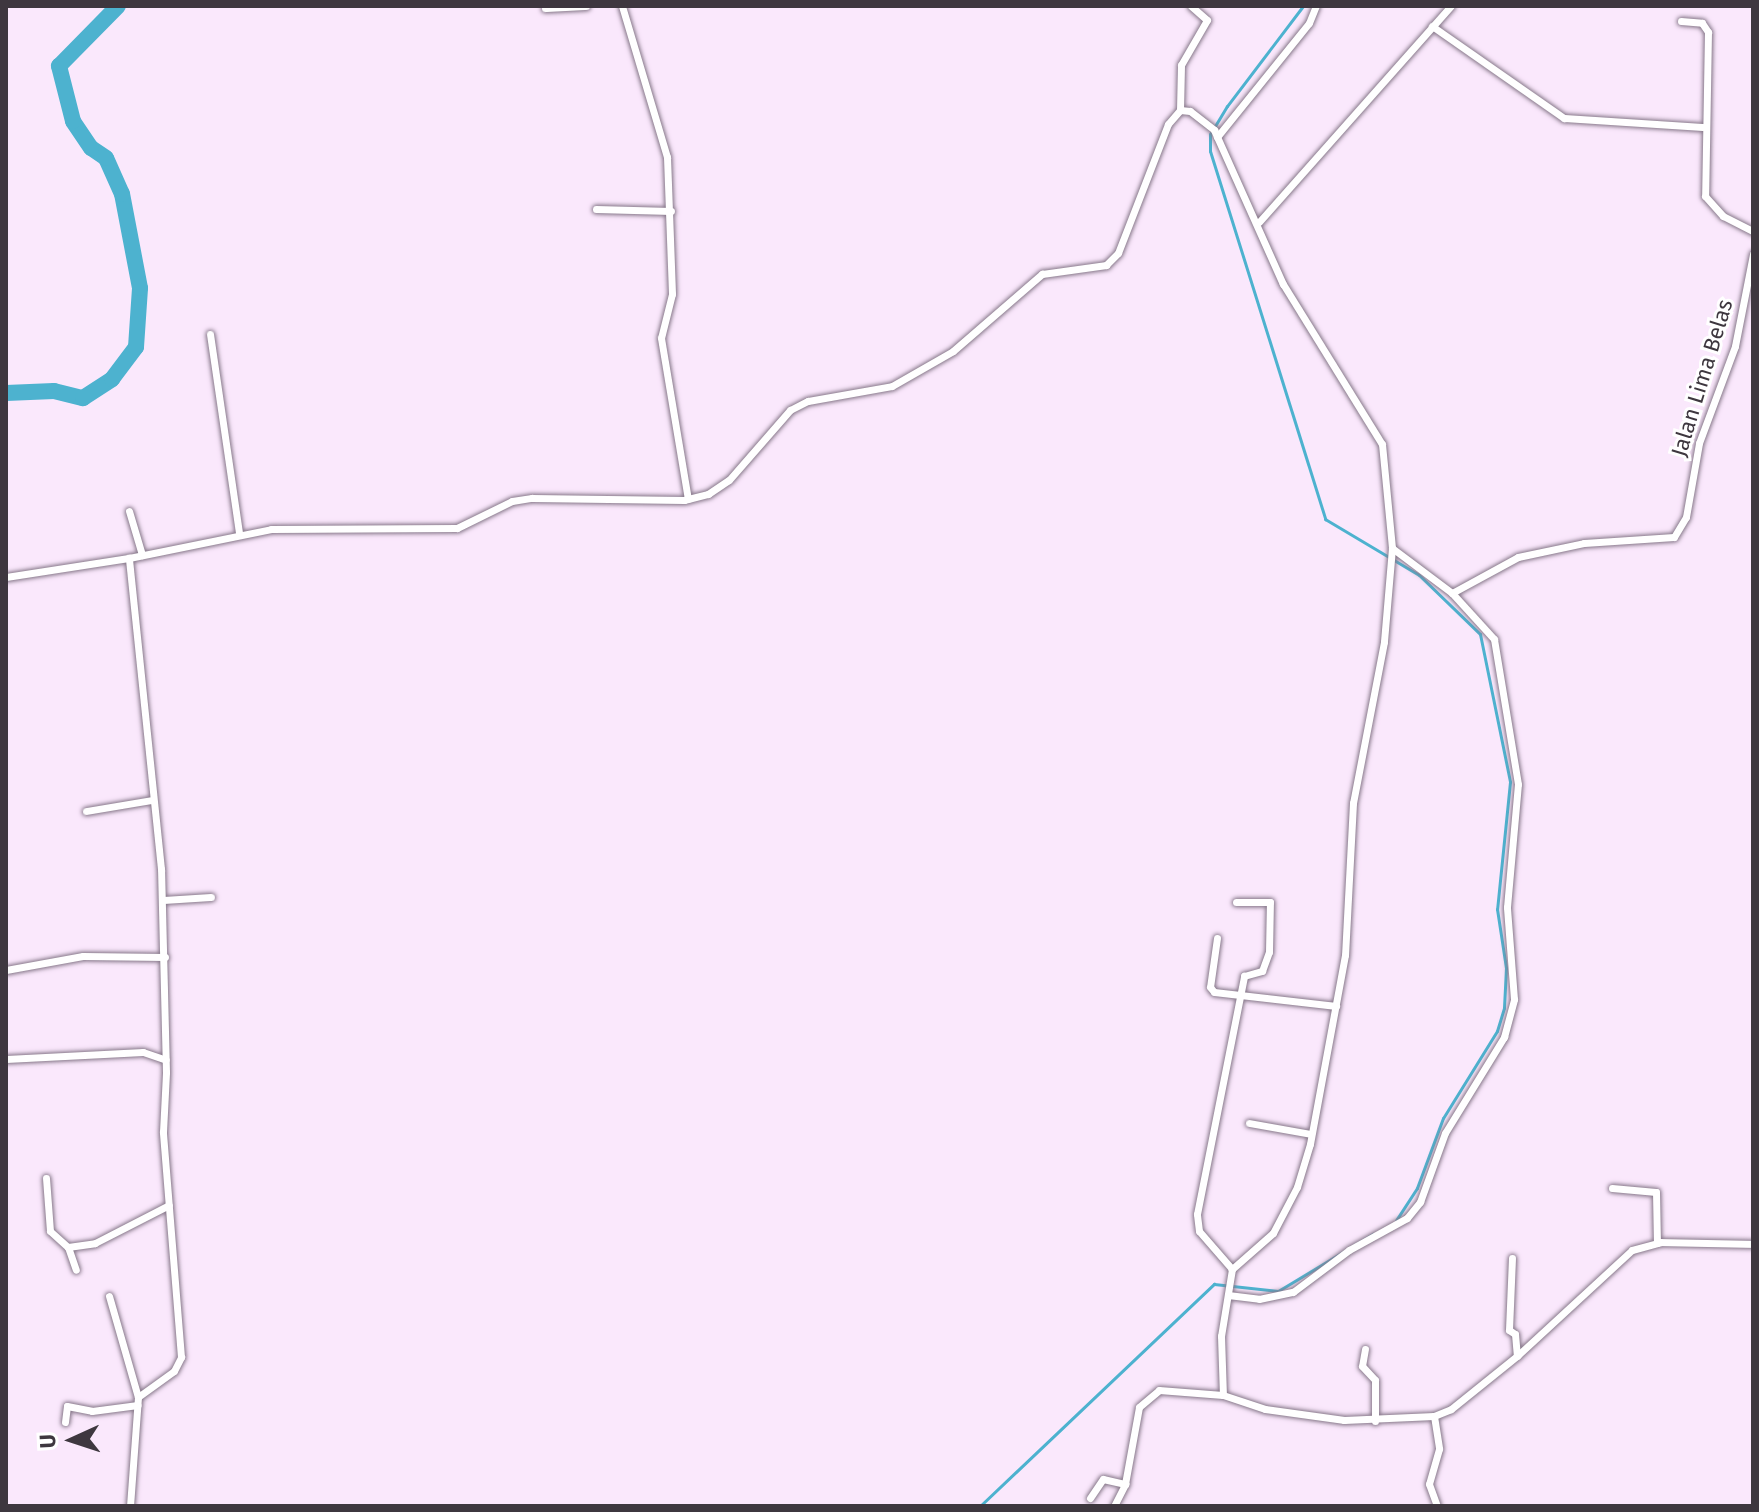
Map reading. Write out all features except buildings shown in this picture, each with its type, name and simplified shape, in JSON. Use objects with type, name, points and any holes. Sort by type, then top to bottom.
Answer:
[{"type":"street","points":[[545,8],[586,6]]},
{"type":"street","points":[[622,6],[667,157],[672,294],[661,338],[688,499]]},
{"type":"street","points":[[6,577],[129,558],[239,534],[340,527],[457,528],[512,501],[532,498],[688,499],[729,480],[790,410],[808,401],[892,386],[953,351],[1042,274],[1106,265],[1118,253],[1159,144],[1180,110],[1181,65],[1207,20],[1191,6]]},
{"type":"street","points":[[1213,130],[1309,23],[1316,6]]},
{"type":"street","points":[[1259,222],[1451,6]]},
{"type":"street","points":[[1681,21],[1702,23],[1708,32],[1703,127],[1707,201],[1753,231]]},
{"type":"street","points":[[1432,26],[1564,118],[1703,127]]},
{"type":"street","points":[[1180,110],[1213,130],[1259,222],[1283,284],[1382,444],[1392,551],[1384,642],[1353,803],[1352,897],[1336,1006],[1311,1134],[1286,1212],[1261,1247],[1232,1271],[1221,1336],[1223,1395]]},
{"type":"street","points":[[596,209],[671,211]]},
{"type":"street","name":"Jalan Lima Belas","points":[[1452,593],[1518,557],[1584,543],[1664,539],[1679,532],[1699,443],[1735,346],[1753,254]]},
{"type":"street","points":[[210,334],[239,534]]},
{"type":"street","points":[[129,511],[142,555]]},
{"type":"street","points":[[1228,1293],[1259,1299],[1293,1292],[1349,1250],[1385,1235],[1407,1218],[1420,1202],[1445,1133],[1504,1037],[1514,999],[1507,907],[1518,784],[1494,639],[1452,593],[1392,551]]},
{"type":"street","points":[[65,1422],[67,1406],[92,1411],[138,1401],[180,1364],[180,1298],[163,1132],[166,1060],[163,900],[129,558]]},
{"type":"street","points":[[86,811],[152,800]]},
{"type":"street","points":[[163,900],[211,897]]},
{"type":"street","points":[[1232,1271],[1199,1231],[1197,1214],[1239,995],[1245,974],[1263,969],[1271,904],[1236,902]]},
{"type":"street","points":[[1217,938],[1210,987],[1239,995],[1336,1006]]},
{"type":"street","points":[[6,970],[83,956],[165,957]]},
{"type":"street","points":[[6,1059],[143,1052],[166,1060]]},
{"type":"street","points":[[1249,1123],[1311,1134]]},
{"type":"street","points":[[46,1178],[49,1228],[68,1247],[76,1270]]},
{"type":"street","points":[[1612,1188],[1656,1192],[1657,1243]]},
{"type":"street","points":[[68,1247],[95,1243],[169,1205]]},
{"type":"street","points":[[1114,1506],[1125,1484],[1135,1419],[1144,1400],[1172,1389],[1223,1395],[1265,1409],[1375,1421],[1434,1416],[1451,1409],[1517,1356],[1632,1250],[1657,1243],[1753,1244]]},
{"type":"street","points":[[1512,1258],[1509,1330],[1515,1334],[1517,1356]]},
{"type":"street","points":[[109,1296],[138,1401],[130,1506]]},
{"type":"street","points":[[1365,1349],[1362,1366],[1375,1380],[1375,1421]]},
{"type":"street","points":[[1434,1416],[1439,1449],[1429,1484],[1437,1506]]},
{"type":"street","points":[[1090,1498],[1103,1479],[1125,1484]]},
{"type":"waterway","points":[[6,393],[54,391],[83,398],[112,379],[136,347],[140,288],[122,194],[106,158],[91,148],[73,121],[59,66],[118,6]]},
{"type":"waterway","points":[[1303,6],[1227,106],[1210,134],[1210,151],[1325,519],[1419,575],[1480,634],[1510,782],[1497,909],[1506,968],[1504,1008],[1497,1031],[1443,1118],[1417,1188],[1396,1220]]},
{"type":"waterway","points":[[980,1506],[1214,1284],[1278,1291],[1373,1234]]}]
